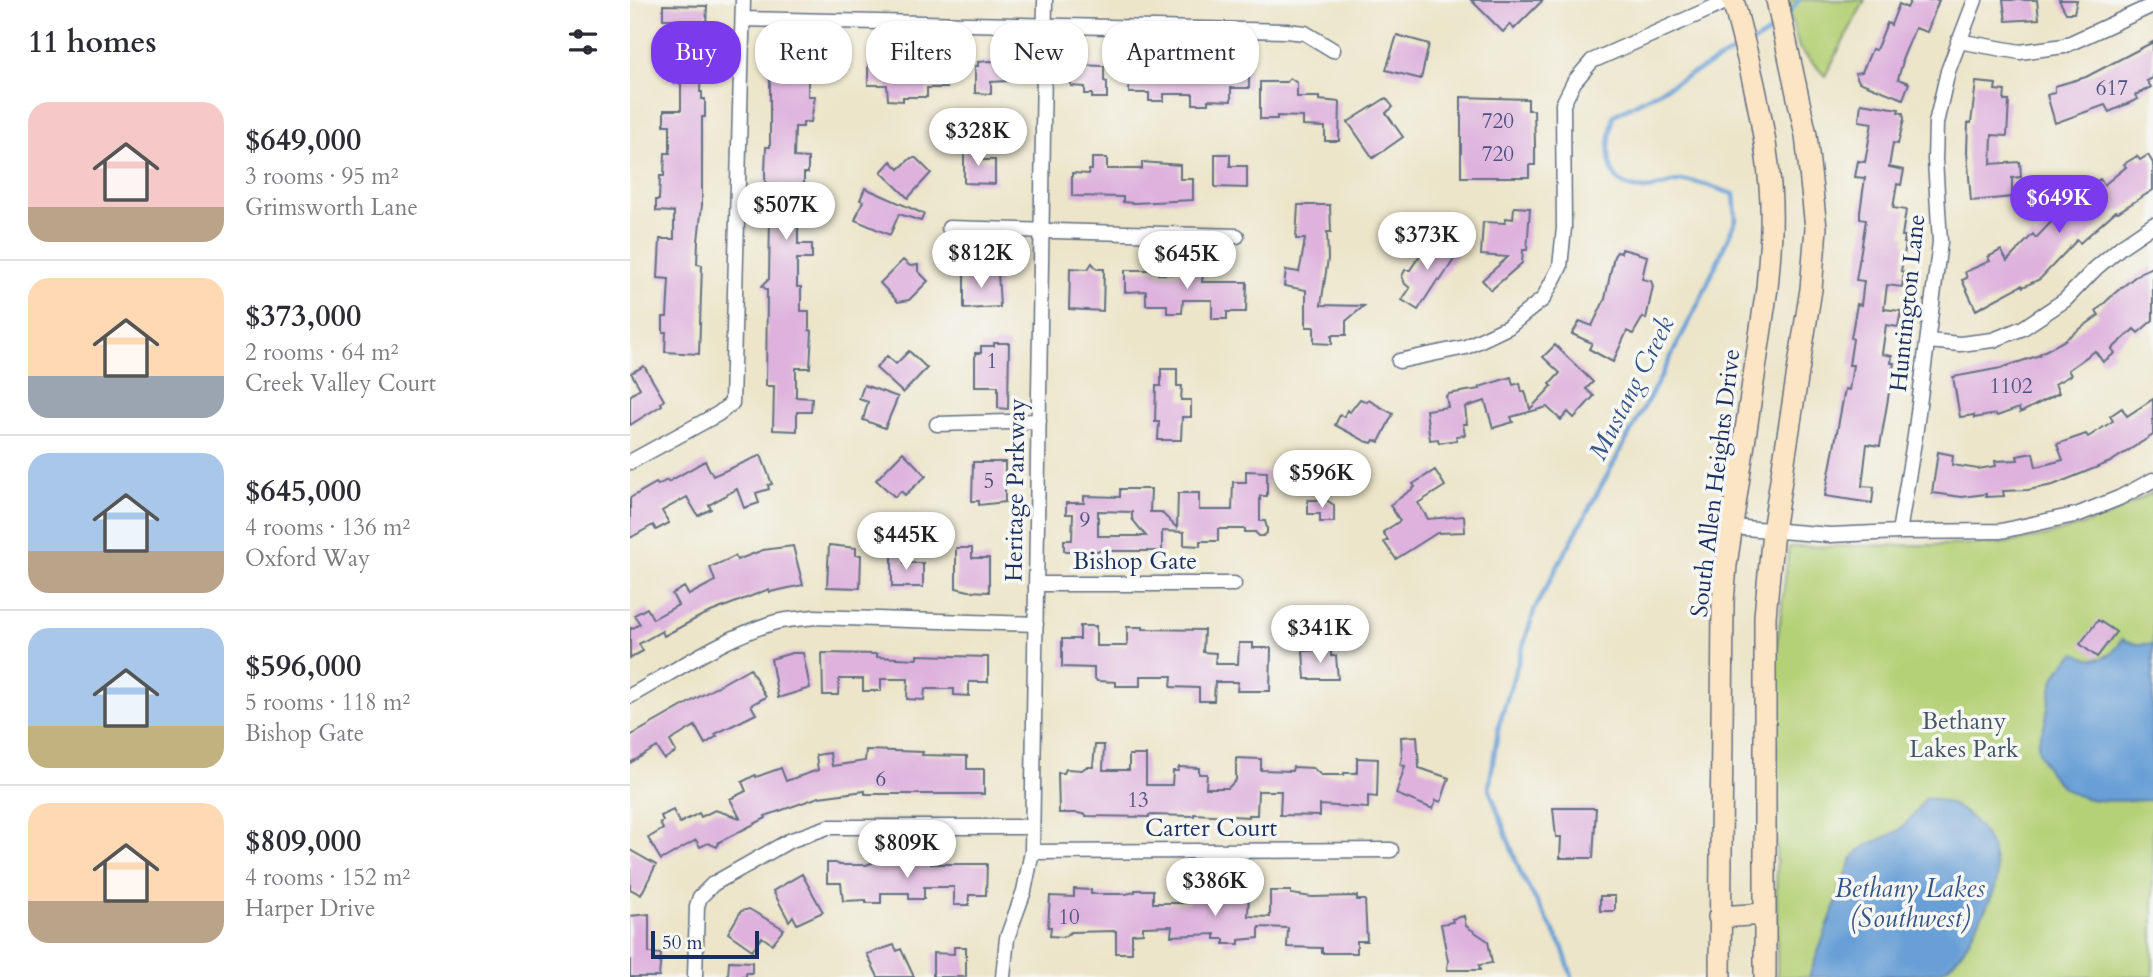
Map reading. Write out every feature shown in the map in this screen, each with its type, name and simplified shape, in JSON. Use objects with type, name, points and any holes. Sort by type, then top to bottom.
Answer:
[{"type":"main road","points":[[1765,977],[1765,616],[1773,531],[1811,289],[1816,228],[1805,135],[1777,0]]},
{"type":"main road","name":"South Allen Heights Drive","points":[[1720,977],[1723,602],[1768,288],[1770,246],[1770,188],[1762,124],[1733,5]]},
{"type":"main road","points":[[1719,916],[1765,914]]},
{"type":"street","points":[[630,462],[718,414],[732,403],[743,0]]},
{"type":"street","name":"Heritage Parkway","points":[[1045,0],[1045,21]]},
{"type":"street","name":"Huntington Lane","points":[[1899,532],[1915,436],[1940,242],[1935,160],[1936,123],[1948,71],[1976,0]]},
{"type":"street","points":[[1399,360],[1466,347],[1508,327],[1543,299],[1560,267],[1564,228],[1563,104],[1574,82],[1592,61],[1733,5]]},
{"type":"street","points":[[1958,41],[2020,52],[2064,46],[2153,5]]},
{"type":"street","points":[[743,19],[990,24]]},
{"type":"street","points":[[1088,26],[1286,31],[1305,33],[1333,50]]},
{"type":"street","name":"Heritage Parkway","points":[[1003,977],[1007,938],[1024,891],[1032,852],[1044,84]]},
{"type":"street","points":[[1928,341],[1960,344],[1993,340],[2023,328],[2065,300],[2104,260],[2153,225]]},
{"type":"street","points":[[948,228],[1237,236]]},
{"type":"street","points":[[937,424],[1039,421]]},
{"type":"street","points":[[1732,527],[1830,535],[2001,531],[2079,514],[2119,498],[2153,480]]},
{"type":"street","name":"Bishop Gate","points":[[1036,584],[1234,584]]},
{"type":"street","points":[[630,696],[723,644],[779,621],[814,617],[1036,624]]},
{"type":"street","points":[[695,977],[696,906],[700,897],[713,884],[789,841],[828,827],[1032,827]]},
{"type":"street","name":"Carter Court","points":[[1032,852],[1391,850]]},
{"type":"green space","points":[[1786,0],[1865,0],[1825,76],[1799,48]]},
{"type":"green space","name":"Bethany Lakes Park","points":[[2153,492],[2153,977],[1777,977],[1775,661],[1789,547],[2000,544],[2047,536],[2107,517]]},
{"type":"water","points":[[2122,639],[2136,644],[2153,644],[2153,800],[2096,800],[2071,792],[2050,773],[2038,748],[2053,683],[2060,668],[2076,653],[2090,658],[2103,658],[2114,651]]},
{"type":"water","name":"Bethany Lakes (Southwest)","points":[[1926,798],[1951,804],[1971,818],[1987,838],[1992,850],[1997,876],[1994,890],[1964,949],[1949,966],[1933,972],[1809,977],[1852,859],[1864,847],[1904,826]]},
{"type":"building","points":[[1471,0],[1543,0],[1514,29],[1510,24],[1503,32]]},
{"type":"building","points":[[1911,0],[1939,0],[1927,32],[1915,28],[1902,60],[1898,79],[1909,83],[1903,99],[1859,82],[1855,73],[1862,72],[1872,49],[1876,50],[1887,23],[1891,25],[1899,4],[1907,8]]},
{"type":"building","points":[[2003,0],[2037,0],[2039,19],[2006,21]]},
{"type":"building","points":[[2059,0],[2077,0],[2074,13],[2066,13]]},
{"type":"building","points":[[663,5],[707,6],[706,21],[663,19]]},
{"type":"building","points":[[1397,35],[1429,44],[1421,79],[1386,70]]},
{"type":"building","points":[[2153,42],[2153,78],[2147,81],[2151,87],[2135,95],[2138,99],[2109,112],[2105,105],[2055,123],[2047,95],[2055,92],[2055,86],[2086,77]]},
{"type":"building","points":[[990,61],[991,94],[975,93],[978,62]]},
{"type":"building","points":[[1088,66],[1102,66],[1102,84],[1107,84],[1107,98],[1092,98],[1092,94],[1085,94],[1085,87],[1071,86],[1088,84]]},
{"type":"building","points":[[1290,78],[1297,83],[1297,97],[1319,97],[1319,100],[1340,102],[1339,141],[1325,141],[1325,127],[1303,126],[1303,117],[1277,116],[1277,119],[1260,119],[1260,82],[1287,82]]},
{"type":"building","points":[[1976,82],[1996,84],[1995,90],[2005,91],[2004,101],[2009,101],[2007,136],[1992,135],[1991,164],[2020,162],[2021,177],[2012,178],[2012,197],[1971,201],[1967,152],[1968,123],[1971,123]]},
{"type":"building","points":[[681,84],[700,84],[702,99],[705,99],[705,117],[702,117],[702,205],[697,264],[702,265],[699,354],[665,352],[666,332],[663,332],[663,317],[667,317],[669,279],[658,278],[660,239],[674,239],[674,212],[656,211],[660,176],[664,176],[665,153],[670,153],[670,125],[664,125],[664,110],[681,110]]},
{"type":"building","points":[[770,84],[808,84],[808,96],[815,96],[811,122],[803,122],[803,127],[795,127],[794,157],[808,158],[808,173],[804,173],[807,216],[798,215],[798,244],[812,244],[812,259],[797,259],[797,287],[801,287],[801,311],[809,311],[809,330],[812,331],[810,368],[796,368],[796,397],[812,398],[811,412],[797,412],[797,431],[773,430],[774,386],[766,386],[767,290],[762,286],[769,279],[770,215],[766,213],[765,172],[766,147],[770,147]]},
{"type":"building","points":[[947,84],[947,88],[927,88],[927,97],[903,97],[903,101],[888,100],[887,85],[868,85]]},
{"type":"building","points":[[1129,84],[1249,84],[1249,88],[1231,88],[1231,101],[1208,100],[1208,104],[1193,104],[1193,94],[1164,94],[1164,101],[1149,101],[1149,93],[1129,93]]},
{"type":"building","points":[[1461,97],[1528,99],[1528,110],[1534,110],[1535,144],[1535,165],[1529,165],[1529,177],[1461,177]]},
{"type":"building","points":[[1386,98],[1393,107],[1386,113],[1403,137],[1373,158],[1348,122]]},
{"type":"building","points":[[1861,103],[1899,109],[1898,112],[1903,113],[1904,119],[1898,144],[1893,143],[1889,167],[1904,170],[1901,185],[1897,184],[1893,208],[1906,210],[1902,236],[1905,236],[1906,244],[1901,271],[1904,272],[1902,287],[1887,285],[1884,309],[1901,311],[1898,327],[1886,325],[1882,354],[1892,356],[1891,363],[1894,363],[1880,446],[1867,444],[1862,486],[1874,487],[1872,503],[1825,496],[1845,389],[1849,390],[1853,365],[1849,365],[1851,338],[1857,304],[1861,305],[1864,281],[1856,280],[1866,220],[1860,219],[1865,178],[1855,177],[1858,161],[1865,162],[1872,123],[1859,121]]},
{"type":"building","points":[[964,148],[978,148],[978,160],[995,160],[995,184],[964,183]]},
{"type":"building","points":[[1215,154],[1230,154],[1230,166],[1247,166],[1247,188],[1215,187]]},
{"type":"building","points":[[2148,155],[2153,163],[2153,190],[2116,211],[2080,243],[2077,240],[2040,279],[2023,287],[2022,285],[1976,310],[1962,280],[1967,278],[1965,272],[1990,261],[1988,257],[2001,250],[2007,261],[2033,234],[2036,238],[2056,217],[2052,212],[2064,202],[2070,210],[2090,192],[2087,188],[2100,179],[2104,185],[2126,167],[2124,164],[2137,156],[2140,160]]},
{"type":"building","points":[[911,158],[916,158],[931,173],[908,198],[881,172],[891,161],[899,169]]},
{"type":"building","points":[[1092,158],[1107,158],[1107,169],[1142,169],[1142,162],[1180,165],[1180,179],[1193,179],[1193,200],[1134,203],[1123,202],[1123,197],[1072,196],[1072,173],[1089,174],[1089,170],[1092,170]]},
{"type":"building","points":[[865,188],[924,214],[921,221],[899,214],[890,235],[855,220]]},
{"type":"building","points":[[1298,205],[1330,205],[1331,232],[1327,232],[1328,259],[1321,305],[1364,306],[1346,321],[1346,335],[1332,335],[1332,344],[1314,343],[1314,327],[1306,327],[1306,290],[1284,286],[1286,270],[1299,272],[1301,263],[1305,239],[1296,239]]},
{"type":"building","points":[[1514,207],[1530,208],[1527,250],[1523,250],[1522,263],[1491,290],[1482,280],[1508,257],[1481,255],[1483,222],[1505,223],[1505,218],[1513,219]]},
{"type":"building","points":[[1431,238],[1457,255],[1418,310],[1402,300],[1410,288],[1402,276],[1405,270],[1410,270]]},
{"type":"building","points":[[1622,249],[1647,256],[1642,279],[1651,281],[1653,286],[1646,319],[1643,317],[1633,334],[1627,331],[1613,362],[1589,349],[1592,343],[1572,334],[1580,321],[1592,326],[1605,299],[1614,256],[1617,252],[1621,253]]},
{"type":"building","points":[[903,260],[910,266],[918,265],[918,271],[928,281],[909,300],[898,302],[880,283]]},
{"type":"building","points":[[1092,263],[1097,269],[1104,269],[1103,311],[1069,309],[1070,268],[1088,269]]},
{"type":"building","points":[[2153,267],[2153,320],[2138,333],[2134,329],[2112,349],[2115,353],[2103,362],[2095,351],[2068,370],[2071,375],[2055,384],[2059,393],[2020,413],[2019,408],[1997,416],[1960,417],[1953,377],[2001,368],[2040,355],[2099,315],[2096,311],[2116,292],[2141,272]]},
{"type":"building","points":[[1125,270],[1158,270],[1158,274],[1203,274],[1202,282],[1247,282],[1246,312],[1227,312],[1227,319],[1212,319],[1212,300],[1183,300],[1182,313],[1167,313],[1167,305],[1146,305],[1146,291],[1125,292]]},
{"type":"building","points":[[969,271],[998,272],[1000,307],[964,309],[964,275]]},
{"type":"building","points":[[994,343],[1009,343],[1008,409],[998,408],[998,386],[975,386],[975,353],[981,353],[981,346],[994,346]]},
{"type":"building","points":[[1555,345],[1593,382],[1586,389],[1594,396],[1574,418],[1568,412],[1561,420],[1547,407],[1511,417],[1513,422],[1493,428],[1485,401],[1465,407],[1465,435],[1456,436],[1457,440],[1439,443],[1438,439],[1430,440],[1426,410],[1448,407],[1448,394],[1480,389],[1479,387],[1511,377],[1513,385],[1520,383],[1522,392],[1525,391],[1530,409],[1552,386],[1550,384],[1560,373],[1543,357]]},
{"type":"building","points":[[909,351],[927,368],[903,393],[876,368],[887,356],[896,364]]},
{"type":"building","points":[[644,366],[664,400],[662,405],[630,425],[630,396],[640,388],[631,373]]},
{"type":"building","points":[[1161,369],[1177,369],[1177,386],[1182,386],[1181,400],[1191,400],[1191,417],[1182,417],[1181,440],[1158,440],[1159,422],[1155,422],[1156,386],[1161,386]]},
{"type":"building","points":[[864,385],[898,397],[885,428],[863,420],[868,402],[859,399]]},
{"type":"building","points":[[1360,399],[1367,402],[1368,400],[1393,414],[1379,442],[1365,441],[1335,425],[1340,415],[1344,417],[1347,410],[1350,412]]},
{"type":"building","points":[[2153,399],[2153,435],[2110,462],[2053,485],[2003,491],[2004,496],[1986,497],[1986,494],[1962,497],[1932,493],[1938,452],[1953,455],[1952,465],[1978,469],[1996,466],[1995,461],[2018,460],[2017,456],[2033,453],[2036,467],[2063,460],[2057,444],[2086,434],[2088,437],[2113,421],[2110,416],[2122,408],[2127,416]]},
{"type":"building","points":[[903,452],[926,476],[905,495],[901,491],[895,497],[876,480]]},
{"type":"building","points":[[761,455],[772,484],[768,485],[769,489],[756,493],[759,503],[744,508],[737,489],[709,505],[711,509],[698,516],[687,497],[662,511],[669,523],[656,530],[653,525],[630,538],[630,498],[656,483],[658,485],[667,480],[668,482],[705,461],[713,476]]},
{"type":"building","points":[[973,462],[1005,462],[1005,502],[979,505],[979,501],[972,501]]},
{"type":"building","points":[[1435,470],[1445,486],[1418,503],[1428,519],[1464,516],[1465,532],[1437,533],[1396,559],[1384,542],[1388,540],[1383,532],[1400,521],[1390,505],[1415,487],[1413,484]]},
{"type":"building","points":[[1246,471],[1267,472],[1267,496],[1260,496],[1260,521],[1265,521],[1267,528],[1267,533],[1263,536],[1255,532],[1245,532],[1245,529],[1218,529],[1218,541],[1200,541],[1200,546],[1184,545],[1184,532],[1162,531],[1162,554],[1159,551],[1064,551],[1064,540],[1072,540],[1073,514],[1066,514],[1066,503],[1084,503],[1084,496],[1120,497],[1120,489],[1151,489],[1150,512],[1161,512],[1177,528],[1178,493],[1199,493],[1199,510],[1232,510],[1233,482],[1246,482]],"holes":[[[1098,511],[1132,512],[1132,519],[1146,536],[1098,536]]]},
{"type":"building","points":[[1308,500],[1326,500],[1334,505],[1334,522],[1320,522],[1320,514],[1308,514]]},
{"type":"building","points":[[829,545],[856,548],[856,555],[861,555],[860,588],[827,587]]},
{"type":"building","points":[[793,546],[803,585],[770,592],[769,589],[701,616],[664,636],[662,631],[639,644],[643,651],[630,658],[630,627],[631,629],[640,624],[634,615],[647,608],[653,619],[678,605],[672,594],[684,587],[689,595],[715,581],[710,567],[735,556],[737,560],[763,550]]},
{"type":"building","points":[[956,548],[972,548],[972,558],[989,558],[989,592],[956,588]]},
{"type":"building","points":[[892,550],[904,550],[904,563],[923,563],[923,587],[892,587]]},
{"type":"building","points":[[2098,620],[2116,632],[2097,657],[2080,644]]},
{"type":"building","points":[[1080,626],[1096,626],[1096,646],[1127,646],[1127,627],[1204,630],[1203,652],[1216,653],[1215,664],[1238,664],[1239,643],[1253,643],[1253,648],[1271,648],[1270,691],[1237,691],[1238,682],[1215,682],[1214,701],[1199,701],[1199,688],[1171,687],[1172,676],[1140,676],[1140,686],[1116,686],[1116,682],[1097,681],[1094,668],[1062,667],[1062,639],[1080,639]]},
{"type":"building","points":[[1331,649],[1331,656],[1336,656],[1338,679],[1305,679],[1303,651]]},
{"type":"building","points":[[803,653],[810,688],[778,698],[771,659]]},
{"type":"building","points":[[822,653],[877,654],[877,657],[917,659],[917,655],[988,657],[988,682],[969,682],[969,696],[954,695],[954,689],[925,689],[924,700],[907,699],[908,679],[881,679],[881,691],[863,691],[863,679],[839,679],[838,695],[823,695]]},
{"type":"building","points":[[750,668],[766,697],[751,705],[756,714],[715,734],[717,736],[705,744],[695,726],[670,741],[676,752],[664,759],[657,747],[630,763],[630,736]]},
{"type":"building","points":[[1417,736],[1419,768],[1449,778],[1441,802],[1436,800],[1433,809],[1396,794],[1405,766],[1400,765],[1401,737]]},
{"type":"building","points":[[1095,745],[1104,745],[1103,770],[1129,770],[1129,755],[1146,755],[1146,785],[1172,785],[1173,771],[1178,771],[1179,767],[1199,768],[1199,774],[1207,774],[1206,788],[1228,788],[1236,780],[1236,758],[1261,759],[1261,770],[1292,771],[1293,767],[1313,768],[1321,775],[1357,773],[1357,758],[1378,759],[1377,797],[1368,796],[1368,808],[1320,805],[1320,816],[1280,815],[1281,791],[1258,791],[1257,815],[1249,817],[1194,814],[1149,817],[1086,816],[1059,813],[1058,773],[1064,773],[1066,769],[1082,770],[1093,767]]},
{"type":"building","points":[[866,750],[967,756],[967,769],[984,769],[984,794],[865,794],[865,791],[819,797],[765,816],[766,818],[719,842],[717,847],[708,843],[700,847],[696,840],[661,860],[648,838],[663,829],[661,816],[673,810],[680,823],[699,813],[701,817],[715,810],[740,818],[730,799],[746,791],[742,782],[755,775],[756,777],[781,768],[786,781],[818,770],[816,755],[830,753],[832,766],[865,761]]},
{"type":"building","points":[[1553,808],[1596,808],[1593,858],[1560,858],[1561,837],[1556,837]]},
{"type":"building","points":[[630,850],[656,865],[641,895],[630,889]]},
{"type":"building","points":[[880,860],[987,864],[986,895],[969,895],[969,905],[954,905],[954,887],[924,887],[924,899],[909,899],[909,893],[881,893],[881,903],[866,903],[866,900],[843,901],[841,883],[827,883],[827,863],[866,865]]},
{"type":"building","points":[[802,874],[823,912],[797,924],[793,916],[789,921],[773,891]]},
{"type":"building","points":[[1074,889],[1091,890],[1091,894],[1126,894],[1135,890],[1153,890],[1153,903],[1189,903],[1189,889],[1204,889],[1204,897],[1231,898],[1231,889],[1249,889],[1248,916],[1270,917],[1270,891],[1291,891],[1291,894],[1312,897],[1357,896],[1357,900],[1365,900],[1367,941],[1357,941],[1357,953],[1322,953],[1322,948],[1287,947],[1288,928],[1259,927],[1259,938],[1239,940],[1239,944],[1224,944],[1224,939],[1215,939],[1215,934],[1171,936],[1172,926],[1143,927],[1143,933],[1132,934],[1132,953],[1116,953],[1116,931],[1071,932],[1064,937],[1050,936],[1050,896],[1074,897]]},
{"type":"building","points":[[1600,896],[1615,896],[1615,911],[1600,911]]},
{"type":"building","points":[[749,909],[784,929],[772,944],[762,937],[752,950],[728,933],[741,911]]},
{"type":"building","points":[[649,914],[649,953],[661,954],[659,977],[630,977],[630,916]]},
{"type":"building","points":[[1464,916],[1466,926],[1488,941],[1492,963],[1479,965],[1480,970],[1447,970],[1448,961],[1441,924]]},
{"type":"building","points":[[894,945],[897,951],[901,949],[914,977],[878,977],[867,954]]},
{"type":"building","points":[[954,947],[966,947],[966,977],[933,977],[933,953],[954,954]]},
{"type":"building","points":[[729,961],[752,962],[752,973],[746,973],[746,977],[728,977]]},
{"type":"waterway","name":"Mustang Creek","points":[[1787,16],[1799,0]]},
{"type":"waterway","name":"Mustang Creek","points":[[1752,43],[1777,28]]},
{"type":"waterway","name":"Mustang Creek","points":[[1572,977],[1562,946],[1521,874],[1489,788],[1499,724],[1535,608],[1660,378],[1701,298],[1736,220],[1734,194],[1688,181],[1645,189],[1630,187],[1620,182],[1610,163],[1609,152],[1614,115],[1741,48]]}]
